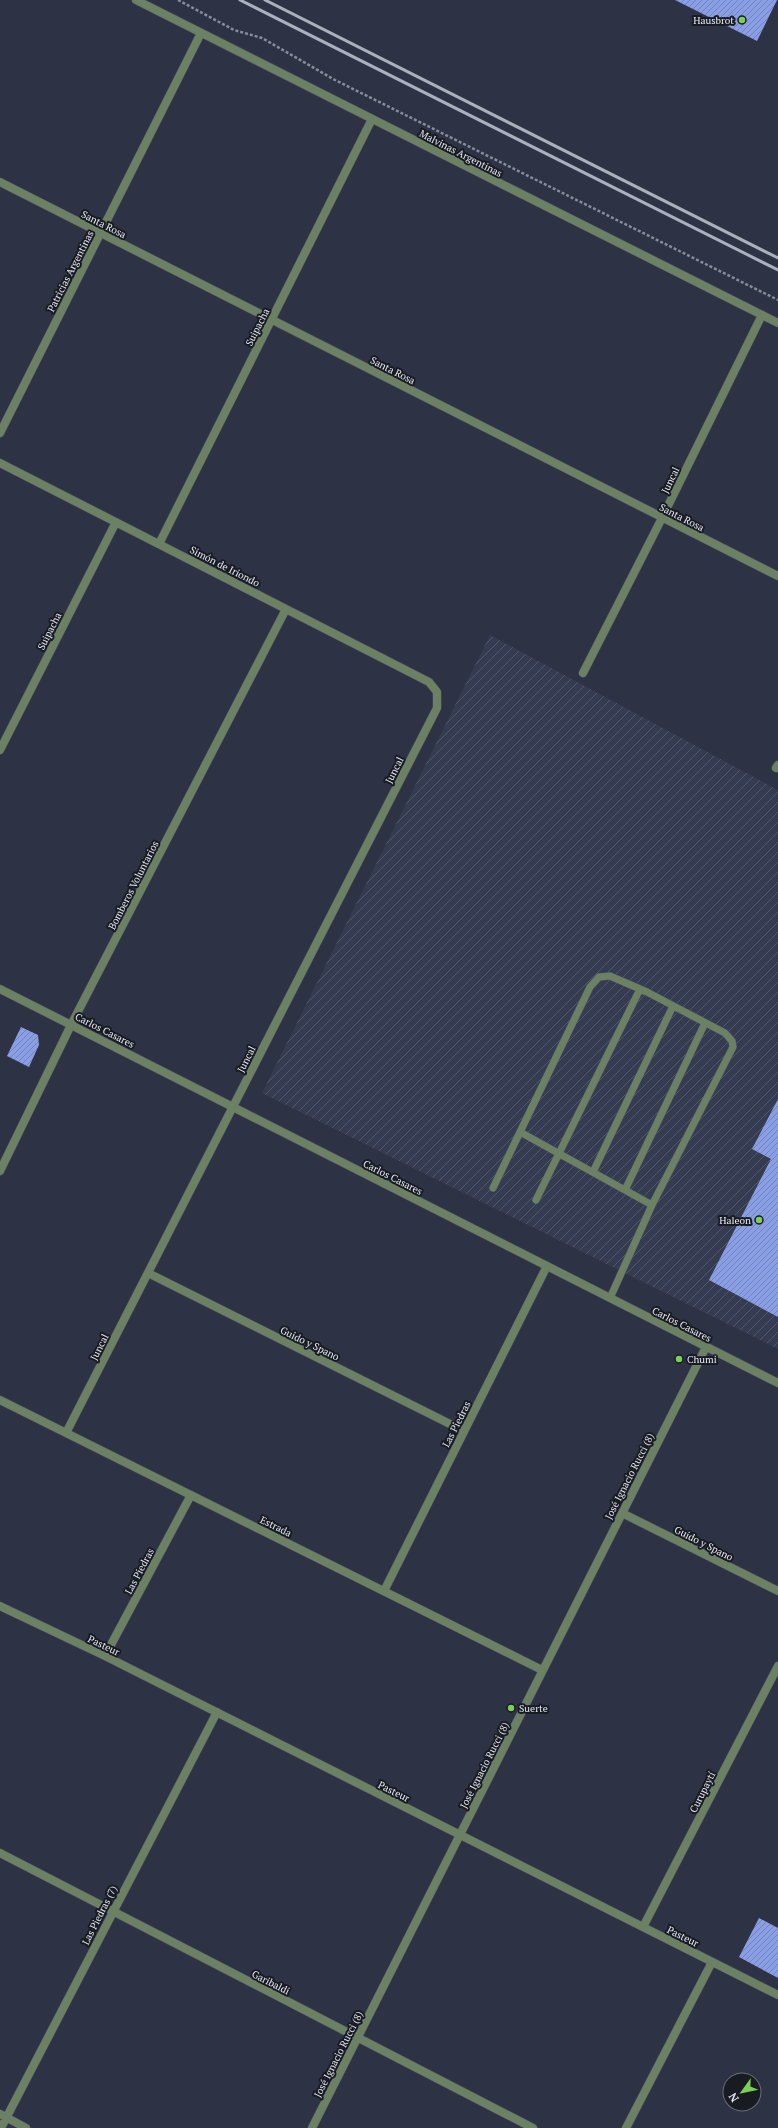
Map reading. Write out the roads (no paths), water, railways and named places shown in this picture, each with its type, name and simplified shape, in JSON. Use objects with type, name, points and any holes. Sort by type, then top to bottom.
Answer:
[{"type":"street","name":"Malvinas Argentinas","points":[[136,0],[778,323]]},
{"type":"street","name":"Patricias Argentinas","points":[[0,433],[201,33]]},
{"type":"street","name":"Suipacha","points":[[159,544],[372,119]]},
{"type":"street","name":"Santa Rosa","points":[[0,182],[778,576]]},
{"type":"street","name":"Juncal","points":[[583,673],[662,518],[762,315]]},
{"type":"street","name":"Simón de Iriondo","points":[[0,462],[429,682],[437,692]]},
{"type":"street","name":"Suipacha","points":[[0,750],[116,522]]},
{"type":"street","name":"Bomberos Voluntarios","points":[[0,1170],[72,1025],[286,609]]},
{"type":"street","name":"Juncal","points":[[66,1433],[437,708],[437,692]]},
{"type":"street","name":"Carlos Casares","points":[[0,989],[778,1383]]},
{"type":"street","name":"Las Piedras","points":[[384,1591],[547,1266]]},
{"type":"street","name":"Guido y Spano","points":[[148,1273],[464,1431]]},
{"type":"street","name":"José Ignacio Rucci (8)","points":[[312,2128],[706,1347]]},
{"type":"street","name":"Estrada","points":[[0,1400],[542,1670]]},
{"type":"street","name":"Las Piedras","points":[[105,1656],[191,1495]]},
{"type":"street","name":"Guido y Spano","points":[[622,1513],[778,1591]]},
{"type":"street","name":"Pasteur","points":[[0,1606],[105,1656],[778,1995]]},
{"type":"street","name":"Curupaytí","points":[[643,1927],[778,1666]]},
{"type":"street","name":"Las Piedras (7)","points":[[1,2128],[3,2116],[112,1912],[216,1712]]},
{"type":"street","name":"Garibaldi","points":[[0,1853],[533,2128]]},
{"type":"street","points":[[626,2128],[712,1962]]},
{"type":"street","points":[[3,2116],[26,2128]]},
{"type":"lane","points":[[493,1188],[590,987],[599,977],[610,976],[640,989],[725,1033],[732,1041],[733,1047],[652,1205],[610,1298]]},
{"type":"lane","points":[[536,1200],[640,989]]},
{"type":"lane","points":[[593,1172],[673,1006]]},
{"type":"lane","points":[[625,1190],[705,1023]]},
{"type":"lane","points":[[520,1132],[652,1205]]},
{"type":"railway","points":[[240,0],[778,270]]},
{"type":"railway","points":[[265,0],[778,258]]},
{"type":"place","name":"Hausbrot","points":[[742,20]]},
{"type":"place","name":"Haleon","points":[[759,1220]]},
{"type":"place","name":"Chumi","points":[[679,1359]]},
{"type":"place","name":"Suerte","points":[[511,1708]]}]
